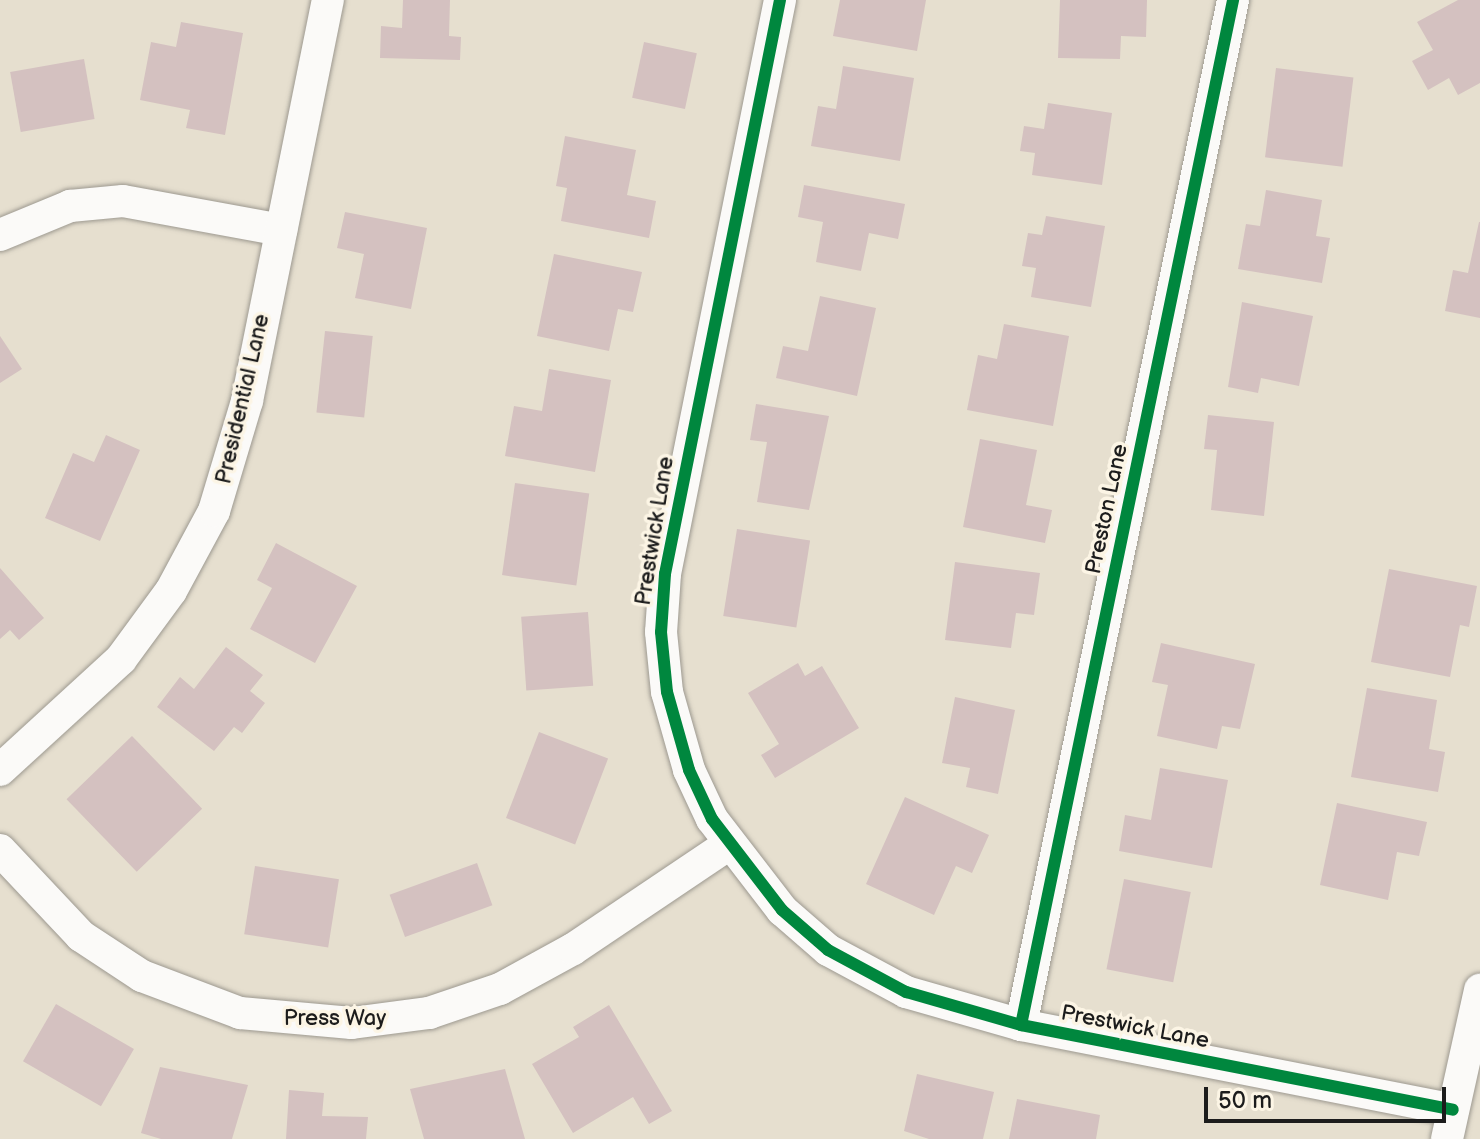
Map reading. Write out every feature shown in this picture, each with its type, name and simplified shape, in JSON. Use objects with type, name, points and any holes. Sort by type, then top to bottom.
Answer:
[{"type":"street","name":"Presidential Lane","points":[[0,770],[121,659],[195,550],[237,441],[328,0]]},
{"type":"street","name":"Prestwick Lane","points":[[780,0],[669,543],[662,602],[664,671],[675,730],[697,790],[728,845],[782,910],[853,966],[934,1003],[1450,1125]]},
{"type":"street","name":"Preston Lane","points":[[1021,1025],[1233,0]]},
{"type":"street","points":[[0,235],[70,206],[123,201],[281,230]]},
{"type":"street","name":"Press Way","points":[[0,850],[81,936],[142,976],[240,1013],[352,1023],[429,1013],[500,989],[573,949],[728,845]]},
{"type":"street","points":[[1450,1125],[1480,990]]},
{"type":"building","points":[[403,0],[450,0],[449,36],[461,37],[460,60],[380,58],[381,26],[402,28]]},
{"type":"building","points":[[840,0],[926,0],[917,51],[833,36]]},
{"type":"building","points":[[1060,0],[1147,0],[1146,37],[1121,36],[1120,59],[1058,58]]},
{"type":"building","points":[[1458,0],[1480,0],[1480,83],[1458,95],[1449,78],[1428,90],[1412,61],[1433,50],[1417,22]]},
{"type":"building","points":[[181,22],[243,33],[225,135],[186,128],[190,110],[140,100],[151,42],[176,47]]},
{"type":"building","points":[[644,42],[697,53],[685,109],[632,98]]},
{"type":"building","points":[[84,59],[95,119],[21,132],[10,72]]},
{"type":"building","points":[[843,66],[914,78],[900,161],[811,146],[818,106],[836,109]]},
{"type":"building","points":[[1276,68],[1353,78],[1342,167],[1265,157]]},
{"type":"building","points":[[1048,103],[1112,113],[1102,185],[1032,175],[1035,153],[1020,151],[1024,126],[1044,129]]},
{"type":"building","points":[[565,136],[636,150],[627,195],[656,201],[649,238],[561,221],[567,188],[556,186]]},
{"type":"building","points":[[804,185],[905,204],[898,239],[869,233],[861,271],[816,262],[823,222],[798,217]]},
{"type":"building","points":[[1266,190],[1322,200],[1316,236],[1330,238],[1322,283],[1238,269],[1246,224],[1260,226]]},
{"type":"building","points":[[345,212],[427,228],[411,309],[355,298],[364,254],[337,248]]},
{"type":"building","points":[[1046,216],[1105,226],[1091,307],[1031,297],[1036,268],[1022,266],[1028,233],[1042,235]]},
{"type":"building","points":[[1479,222],[1480,318],[1445,311],[1453,270],[1468,273]]},
{"type":"building","points":[[554,254],[642,272],[633,312],[618,309],[609,351],[537,336]]},
{"type":"building","points":[[820,296],[876,308],[857,396],[776,378],[783,346],[808,351]]},
{"type":"building","points":[[1242,302],[1313,316],[1299,386],[1261,378],[1258,393],[1228,387]]},
{"type":"building","points":[[1004,324],[1069,336],[1053,426],[967,410],[978,355],[997,359]]},
{"type":"building","points":[[325,331],[373,336],[364,418],[316,413]]},
{"type":"building","points":[[0,336],[22,369],[0,383]]},
{"type":"building","points":[[549,369],[611,380],[595,472],[505,456],[514,406],[542,411]]},
{"type":"building","points":[[756,404],[829,416],[809,510],[757,502],[767,442],[750,440]]},
{"type":"building","points":[[1208,415],[1274,422],[1264,516],[1211,510],[1217,450],[1204,449]]},
{"type":"building","points":[[106,435],[140,450],[100,541],[45,518],[73,453],[94,462]]},
{"type":"building","points":[[980,439],[1037,450],[1026,505],[1052,510],[1045,543],[963,527]]},
{"type":"building","points":[[515,483],[589,493],[576,586],[502,575]]},
{"type":"building","points":[[737,529],[810,541],[796,627],[723,616]]},
{"type":"building","points":[[276,543],[357,586],[315,663],[250,629],[272,588],[257,580]]},
{"type":"building","points":[[955,562],[1040,573],[1034,615],[1016,613],[1011,648],[945,640]]},
{"type":"building","points":[[0,568],[44,618],[19,640],[10,630],[0,639]]},
{"type":"building","points":[[1389,569],[1477,586],[1469,627],[1460,625],[1450,677],[1371,662]]},
{"type":"building","points":[[588,612],[593,686],[526,690],[521,617]]},
{"type":"building","points":[[1161,643],[1255,664],[1240,729],[1222,726],[1217,749],[1157,736],[1168,685],[1152,682]]},
{"type":"building","points":[[226,647],[263,675],[250,691],[265,703],[242,733],[234,727],[214,751],[157,707],[180,677],[194,689]]},
{"type":"building","points":[[798,663],[805,676],[822,666],[859,728],[775,778],[761,755],[779,744],[748,693]]},
{"type":"building","points":[[1367,688],[1437,700],[1429,749],[1445,752],[1438,792],[1351,777]]},
{"type":"building","points":[[955,697],[1015,710],[998,794],[966,787],[970,768],[942,763]]},
{"type":"building","points":[[539,732],[608,759],[575,844],[506,818]]},
{"type":"building","points":[[132,736],[202,809],[137,872],[67,799]]},
{"type":"building","points":[[1160,768],[1228,780],[1212,868],[1119,851],[1125,815],[1151,820]]},
{"type":"building","points":[[905,797],[989,835],[972,873],[956,866],[934,915],[866,884]]},
{"type":"building","points":[[1337,803],[1427,822],[1419,856],[1397,852],[1388,900],[1320,885]]},
{"type":"building","points":[[477,863],[492,905],[405,937],[390,895]]},
{"type":"building","points":[[255,866],[339,879],[328,947],[244,934]]},
{"type":"building","points":[[1124,879],[1191,892],[1173,982],[1106,969]]},
{"type":"building","points":[[56,1004],[134,1049],[101,1106],[23,1061]]},
{"type":"building","points":[[609,1005],[672,1111],[649,1124],[633,1097],[573,1133],[532,1064],[579,1037],[573,1027]]},
{"type":"building","points":[[160,1067],[248,1085],[232,1139],[161,1139],[141,1133]]},
{"type":"building","points":[[505,1069],[525,1139],[424,1139],[410,1089]]},
{"type":"building","points":[[917,1074],[994,1092],[983,1139],[929,1139],[904,1131]]},
{"type":"building","points":[[289,1090],[324,1093],[322,1116],[368,1117],[366,1139],[286,1139]]},
{"type":"building","points":[[1017,1099],[1100,1115],[1096,1139],[1009,1139]]},
{"type":"cycle path","points":[[780,0],[665,574],[661,632],[667,692],[689,770],[712,819],[782,910],[828,950],[906,992],[1021,1025],[1453,1110]]},
{"type":"cycle path","points":[[1021,1025],[1233,0]]}]
